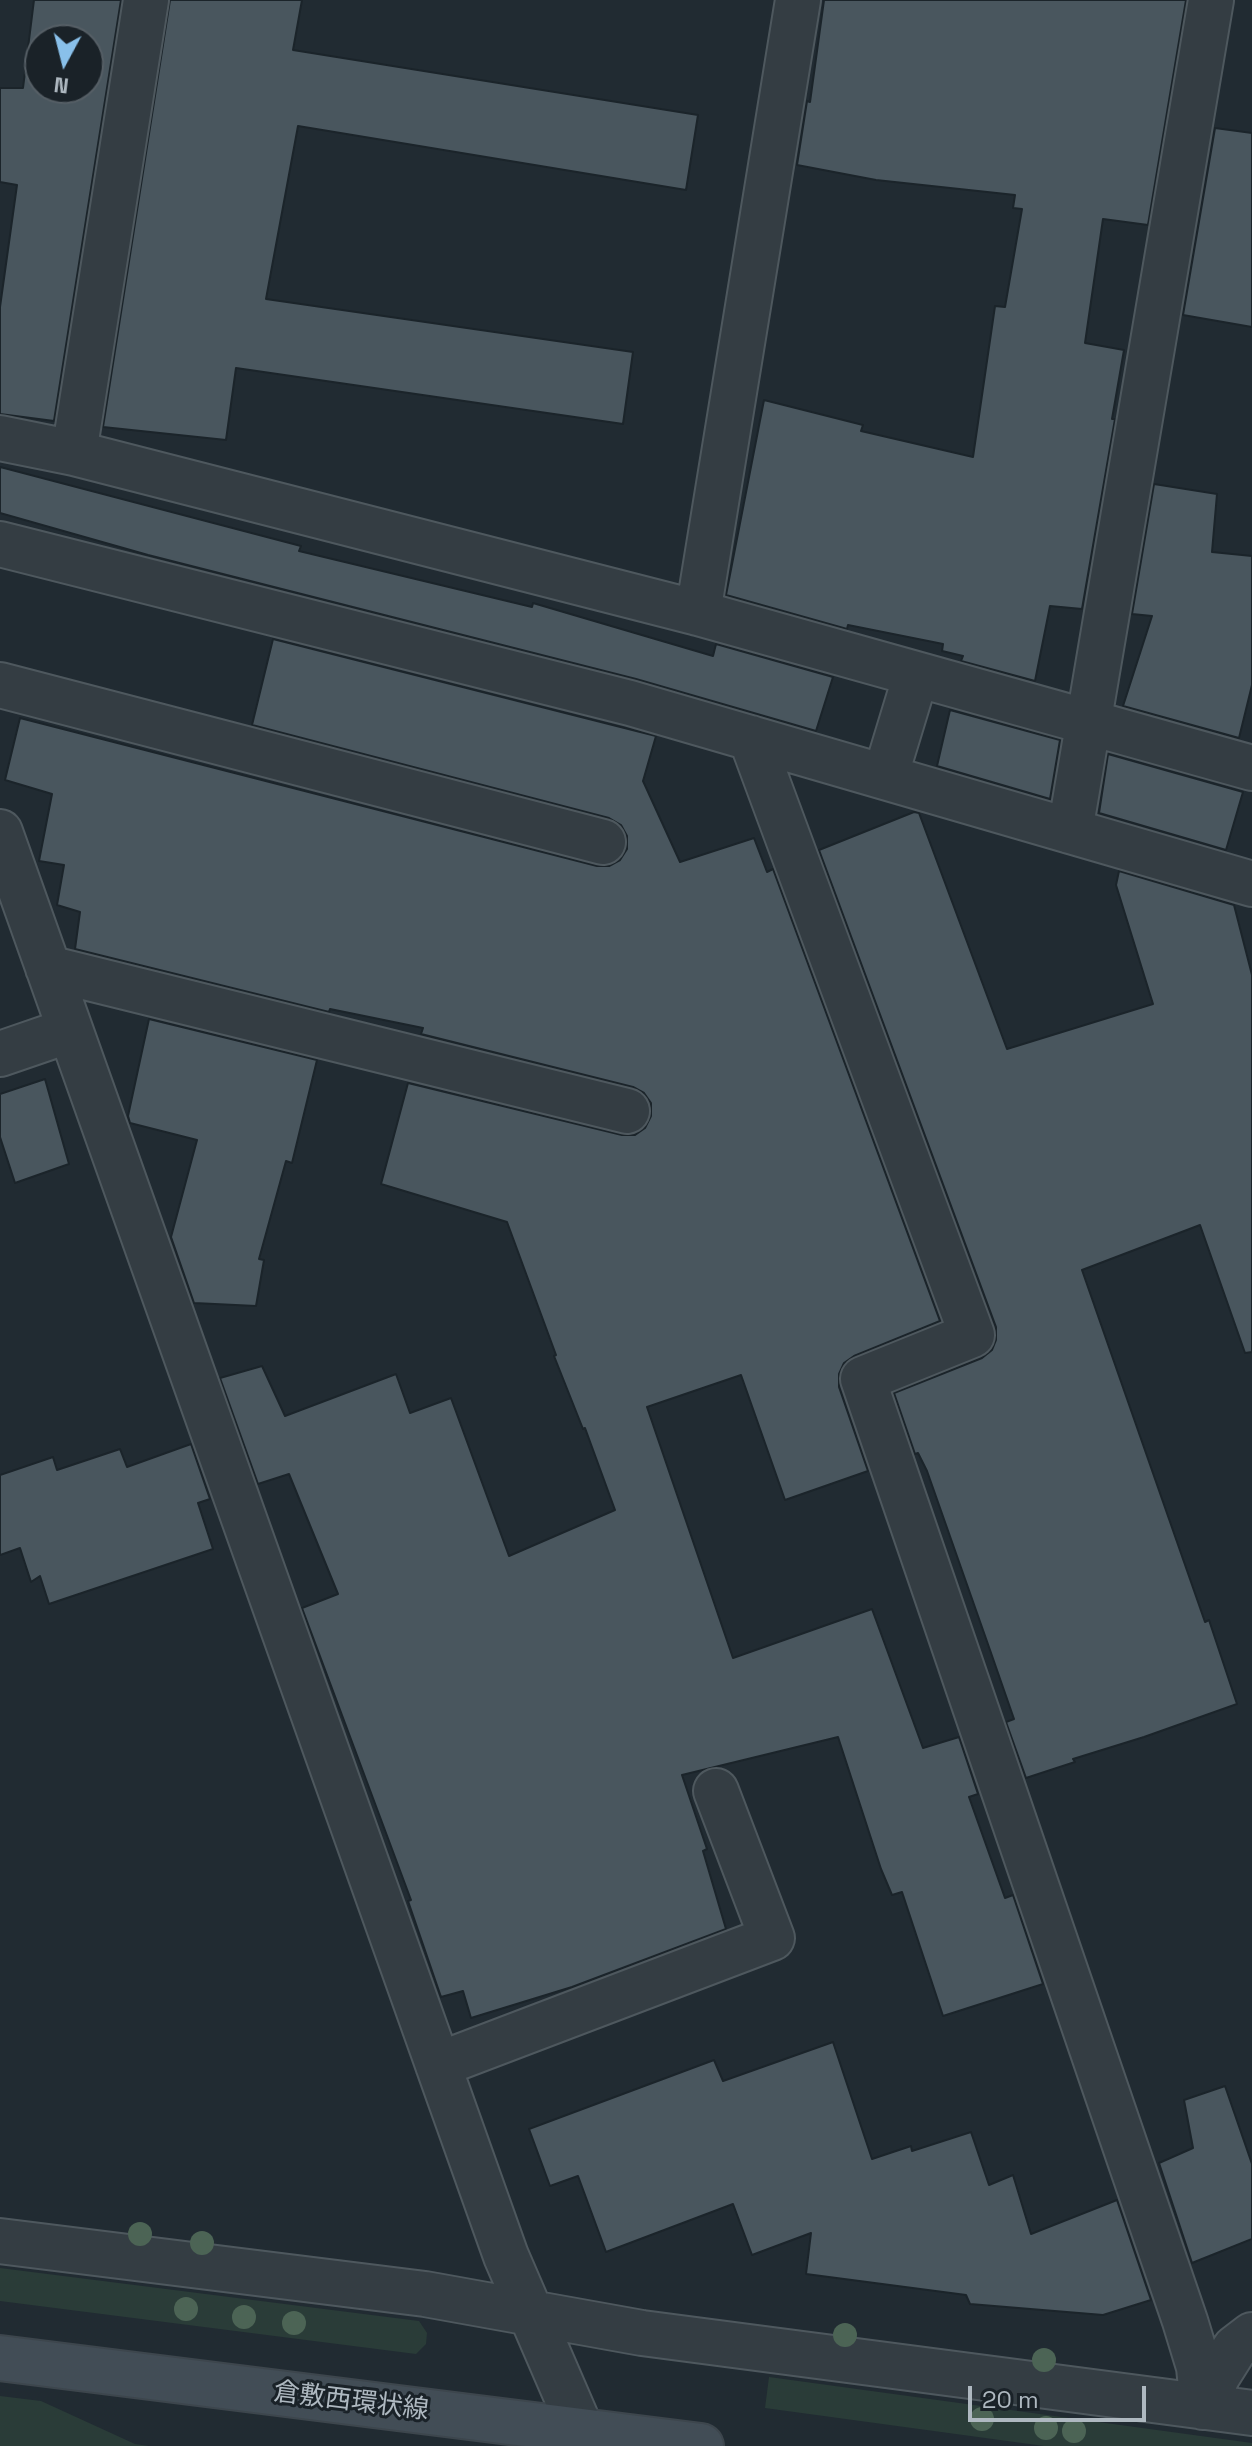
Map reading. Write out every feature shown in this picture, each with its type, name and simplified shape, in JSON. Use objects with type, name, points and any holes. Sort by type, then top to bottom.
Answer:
[{"type":"main road","name":"倉敷西環状線","points":[[0,2358],[586,2438],[701,2446]]},
{"type":"street","points":[[74,453],[146,0]]},
{"type":"street","points":[[698,613],[798,0]]},
{"type":"street","points":[[1070,831],[1211,0]]},
{"type":"street","points":[[0,438],[74,453],[698,613],[1252,768]]},
{"type":"street","points":[[0,544],[630,703],[1252,884]]},
{"type":"street","points":[[885,777],[916,675]]},
{"type":"street","points":[[0,685],[603,842]]},
{"type":"street","points":[[751,738],[972,1335],[863,1379],[1185,2321],[1199,2367],[1203,2407]]},
{"type":"street","points":[[0,832],[506,2256],[586,2438]]},
{"type":"street","points":[[48,968],[627,1111]]},
{"type":"street","points":[[0,1054],[70,1030]]},
{"type":"street","points":[[438,2065],[772,1938],[716,1791]]},
{"type":"street","points":[[0,2241],[425,2294],[728,2345],[1252,2413]]},
{"type":"street","points":[[1203,2407],[1235,2348],[1252,2335]]},
{"type":"green space","points":[[0,2268],[419,2321],[427,2333],[426,2344],[416,2354],[0,2301]]},
{"type":"green space","points":[[769,2377],[1252,2443],[1252,2446],[1044,2446],[765,2408]]},
{"type":"green space","points":[[0,2396],[41,2401],[135,2444],[149,2446],[0,2446]]},
{"type":"building","points":[[34,0],[121,0],[54,421],[0,414],[0,307],[17,185],[0,182],[0,88],[23,88],[24,80],[24,104],[104,104],[104,24],[31,24]]},
{"type":"building","points":[[170,0],[302,0],[293,50],[698,115],[686,190],[298,126],[266,299],[633,352],[623,424],[236,368],[226,440],[103,427]]},
{"type":"building","points":[[824,0],[1186,0],[1148,225],[1103,219],[1085,343],[1124,350],[1112,419],[1115,419],[1082,609],[1050,606],[1035,681],[961,661],[963,656],[942,651],[943,644],[848,625],[847,629],[726,595],[764,400],[863,425],[861,431],[973,457],[995,306],[1005,307],[1022,209],[1013,208],[1015,195],[876,180],[797,165],[807,101],[810,102]]},
{"type":"building","points":[[1215,128],[1252,133],[1252,327],[1183,315]]},
{"type":"building","points":[[0,467],[301,546],[299,551],[532,607],[533,603],[713,656],[716,644],[833,677],[816,731],[636,679],[148,555],[0,513]]},
{"type":"building","points":[[1154,484],[1217,494],[1212,552],[1252,556],[1252,685],[1239,738],[1123,706],[1152,616],[1132,614]]},
{"type":"building","points":[[273,639],[656,736],[643,781],[680,862],[754,838],[767,872],[773,869],[940,1321],[854,1356],[844,1363],[839,1374],[839,1387],[868,1471],[785,1500],[741,1375],[647,1407],[733,1658],[872,1609],[923,1748],[959,1737],[978,1794],[969,1797],[1005,1898],[1013,1895],[1043,1984],[943,2016],[902,1892],[892,1895],[881,1869],[838,1737],[682,1775],[707,1849],[703,1851],[726,1929],[572,1987],[471,2018],[463,1991],[441,1997],[408,1901],[411,1900],[302,1608],[338,1594],[289,1474],[258,1484],[220,1378],[262,1366],[285,1416],[396,1374],[410,1413],[451,1398],[509,1556],[615,1510],[554,1356],[507,1222],[381,1184],[408,1083],[622,1135],[635,1135],[645,1128],[651,1116],[651,1103],[644,1093],[633,1087],[421,1034],[423,1028],[330,1009],[329,1012],[75,949],[80,912],[57,905],[64,865],[39,861],[52,794],[5,780],[20,718],[597,866],[609,866],[620,860],[627,849],[627,836],[621,825],[609,818],[252,725]]},
{"type":"building","points":[[950,710],[1060,740],[1050,799],[937,766]]},
{"type":"building","points":[[1108,754],[1243,792],[1226,850],[1099,813]]},
{"type":"building","points":[[914,812],[919,813],[1007,1049],[1153,1004],[1116,885],[1119,871],[1234,905],[1252,975],[1252,1352],[1245,1353],[1200,1225],[1082,1270],[1205,1622],[1209,1620],[1237,1704],[1026,1778],[1006,1722],[1014,1719],[927,1471],[918,1453],[915,1454],[894,1393],[982,1358],[992,1350],[996,1327],[819,850]]},
{"type":"building","points":[[149,1019],[317,1060],[292,1163],[286,1161],[259,1259],[264,1260],[256,1306],[194,1303],[171,1237],[197,1140],[130,1123],[128,1116]]},
{"type":"building","points":[[45,1079],[69,1164],[15,1183],[0,1137],[0,1094]]},
{"type":"building","points":[[191,1444],[210,1499],[198,1503],[213,1549],[49,1604],[40,1576],[31,1582],[20,1548],[0,1555],[0,1475],[53,1457],[57,1470],[120,1449],[127,1467]]},
{"type":"building","points":[[833,2042],[872,2159],[911,2146],[912,2151],[971,2132],[989,2185],[1013,2175],[1031,2234],[1117,2200],[1151,2300],[1103,2315],[970,2304],[966,2295],[806,2274],[811,2233],[752,2255],[733,2204],[606,2252],[578,2176],[550,2186],[529,2129],[714,2060],[723,2081]]},
{"type":"building","points":[[1225,2086],[1252,2164],[1252,2239],[1192,2263],[1159,2163],[1193,2148],[1184,2100]]}]
